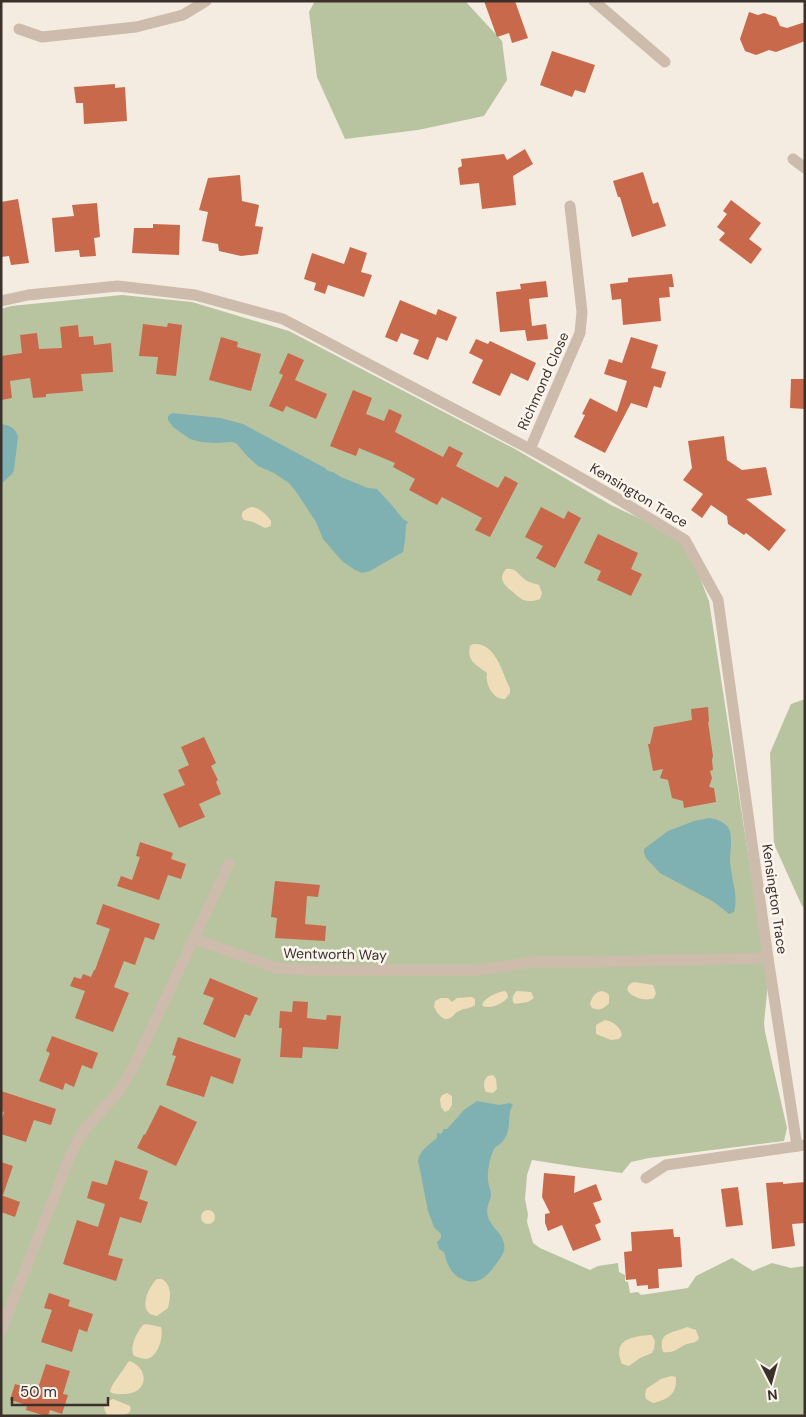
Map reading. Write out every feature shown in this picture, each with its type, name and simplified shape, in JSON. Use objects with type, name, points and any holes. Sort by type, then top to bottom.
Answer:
[{"type":"street","points":[[19,28],[42,37],[136,27],[183,15],[206,1]]},
{"type":"street","points":[[594,1],[665,62]]},
{"type":"street","points":[[793,160],[805,168]]},
{"type":"street","name":"Richmond Close","points":[[530,448],[580,333],[582,312],[570,206]]},
{"type":"street","name":"Kensington Trace","points":[[1,301],[28,295],[118,286],[196,295],[283,318],[530,448],[685,540],[718,600],[768,958],[801,1146]]},
{"type":"street","points":[[1,1331],[73,1149],[86,1128],[119,1091],[132,1070],[229,864]]},
{"type":"street","name":"Wentworth Way","points":[[194,939],[277,968],[307,970],[480,970],[532,962],[768,958]]},
{"type":"street","points":[[646,1178],[666,1165],[801,1146]]},
{"type":"green space","points":[[315,1],[465,1],[502,41],[507,80],[484,116],[418,130],[345,139],[317,77],[309,12]]},
{"type":"green space","points":[[122,295],[192,302],[289,331],[515,449],[611,505],[685,540],[709,601],[768,983],[764,1023],[787,1128],[784,1141],[649,1158],[631,1162],[622,1173],[532,1160],[527,1175],[525,1199],[528,1214],[527,1222],[533,1243],[540,1248],[590,1270],[598,1266],[618,1263],[619,1272],[625,1275],[625,1281],[628,1282],[630,1293],[638,1292],[641,1295],[688,1288],[696,1276],[732,1258],[753,1271],[772,1263],[791,1268],[805,1266],[805,1416],[1,1416],[1,309],[11,306]]},
{"type":"green space","points":[[805,699],[805,908],[802,906],[774,844],[770,753],[791,704]]},
{"type":"sand","points":[[251,507],[257,508],[265,514],[271,521],[271,526],[265,528],[244,520],[242,513]]},
{"type":"sand","points":[[506,569],[514,570],[526,580],[539,585],[542,593],[540,599],[532,601],[523,600],[507,587],[502,579]]},
{"type":"sand","points":[[473,644],[481,645],[493,653],[510,688],[510,693],[505,699],[501,699],[494,694],[487,682],[487,673],[471,659],[469,651],[470,646]]},
{"type":"sand","points":[[634,982],[653,985],[656,993],[654,998],[643,999],[632,995],[627,989]]},
{"type":"sand","points":[[505,991],[508,997],[503,1002],[493,1006],[483,1006],[484,1001],[489,997]]},
{"type":"sand","points":[[517,991],[531,992],[534,998],[528,1002],[515,1004],[513,998]]},
{"type":"sand","points":[[602,991],[609,995],[609,1003],[601,1009],[592,1008],[590,1004],[593,997],[597,992]]},
{"type":"sand","points":[[472,997],[475,999],[475,1005],[457,1012],[447,1019],[444,1019],[434,1007],[435,1001],[441,998],[448,998],[452,1002],[457,998]]},
{"type":"sand","points":[[605,1020],[614,1023],[618,1027],[622,1035],[619,1039],[611,1040],[596,1034],[596,1025]]},
{"type":"sand","points":[[493,1075],[496,1079],[497,1089],[493,1093],[486,1092],[484,1088],[484,1082],[488,1076]]},
{"type":"sand","points":[[447,1093],[452,1096],[452,1105],[445,1112],[441,1107],[440,1099],[442,1095]]},
{"type":"sand","points":[[205,1210],[211,1210],[215,1217],[211,1224],[205,1224],[201,1220],[201,1214]]},
{"type":"sand","points":[[157,1279],[162,1279],[168,1285],[170,1296],[168,1308],[157,1316],[149,1313],[145,1305],[149,1290]]},
{"type":"sand","points":[[146,1324],[161,1327],[162,1331],[157,1351],[150,1358],[146,1359],[134,1356],[132,1348],[138,1332]]},
{"type":"sand","points":[[687,1327],[696,1330],[698,1340],[673,1351],[663,1352],[662,1340],[665,1336]]},
{"type":"sand","points":[[652,1335],[655,1341],[652,1353],[640,1358],[629,1366],[622,1364],[619,1350],[625,1341],[635,1337]]},
{"type":"sand","points":[[130,1361],[141,1369],[144,1380],[142,1385],[134,1392],[126,1394],[110,1392],[115,1381]]},
{"type":"sand","points":[[671,1376],[676,1377],[676,1383],[671,1395],[653,1403],[646,1399],[646,1389],[661,1379]]},
{"type":"sand","points":[[113,1399],[130,1406],[130,1412],[124,1415],[107,1415],[104,1407],[108,1401]]},
{"type":"water","points":[[172,413],[220,418],[243,424],[328,471],[368,488],[377,489],[403,519],[408,522],[403,552],[370,571],[362,573],[355,570],[342,561],[323,539],[316,522],[289,483],[274,473],[258,466],[236,443],[201,442],[190,439],[173,427],[168,420],[168,416]]},
{"type":"water","points":[[1,424],[12,427],[18,437],[14,470],[1,484]]},
{"type":"water","points":[[709,818],[723,823],[730,833],[730,861],[736,900],[734,912],[729,914],[714,902],[660,873],[646,858],[644,852],[644,849],[668,831],[694,821]]},
{"type":"water","points":[[477,1101],[499,1105],[510,1103],[513,1105],[510,1112],[507,1134],[493,1151],[488,1173],[491,1195],[487,1210],[488,1217],[503,1241],[504,1251],[484,1277],[470,1282],[455,1275],[449,1266],[444,1252],[439,1249],[437,1242],[441,1238],[441,1234],[434,1227],[428,1211],[418,1160],[423,1150],[437,1138],[437,1133],[441,1134],[464,1110]]},
{"type":"building","points":[[484,1],[515,1],[528,38],[512,43],[509,33],[497,37]]},
{"type":"building","points":[[749,12],[758,15],[764,13],[776,17],[780,26],[787,28],[805,22],[805,41],[776,52],[769,50],[756,55],[745,51],[740,39]]},
{"type":"building","points":[[552,51],[595,65],[585,93],[575,90],[572,97],[540,85]]},
{"type":"building","points":[[115,84],[115,88],[125,87],[127,121],[84,124],[83,103],[76,103],[74,87]]},
{"type":"building","points":[[525,149],[533,164],[513,176],[516,205],[482,209],[479,183],[460,185],[458,168],[462,166],[461,159],[504,154],[507,160]]},
{"type":"building","points":[[643,172],[653,204],[658,202],[666,226],[632,237],[613,181]]},
{"type":"building","points":[[240,175],[242,201],[259,205],[255,226],[263,227],[258,254],[241,256],[219,251],[218,244],[202,241],[208,212],[199,210],[208,178]]},
{"type":"building","points":[[18,199],[29,263],[11,265],[9,256],[1,257],[1,202]]},
{"type":"building","points":[[731,200],[761,223],[749,239],[762,249],[751,264],[719,240],[725,233],[717,227],[727,214],[723,211]]},
{"type":"building","points":[[97,203],[100,237],[94,238],[96,256],[80,257],[79,250],[55,252],[52,218],[74,216],[72,205]]},
{"type":"building","points":[[153,224],[180,225],[179,255],[132,253],[134,228],[153,228]]},
{"type":"building","points":[[350,247],[367,253],[361,272],[372,275],[364,297],[328,285],[325,294],[314,290],[316,283],[304,279],[312,253],[344,264]]},
{"type":"building","points":[[672,274],[674,287],[669,287],[670,297],[659,298],[661,321],[623,325],[621,299],[612,300],[610,284],[628,282],[628,278]]},
{"type":"building","points":[[546,281],[548,297],[529,299],[532,326],[546,324],[548,339],[527,341],[525,330],[500,332],[496,292],[521,289],[520,284]]},
{"type":"building","points":[[400,300],[436,315],[438,309],[457,317],[447,341],[437,337],[428,360],[413,354],[419,340],[401,333],[397,342],[385,337]]},
{"type":"building","points":[[168,323],[182,325],[176,376],[156,374],[158,357],[139,356],[143,324],[167,327]]},
{"type":"building","points":[[78,325],[79,337],[93,336],[94,345],[111,343],[113,372],[81,374],[83,391],[46,394],[46,397],[33,398],[30,378],[10,381],[12,398],[1,400],[1,356],[22,353],[20,335],[37,333],[39,349],[62,348],[60,327]]},
{"type":"building","points":[[221,337],[238,342],[237,347],[261,354],[251,391],[209,380]]},
{"type":"building","points":[[631,337],[658,345],[651,368],[666,372],[661,388],[654,386],[647,408],[631,403],[605,453],[574,437],[585,415],[582,414],[590,398],[617,412],[627,381],[604,374],[609,359],[622,363]]},
{"type":"building","points":[[476,339],[488,344],[490,341],[536,363],[528,381],[511,373],[500,396],[472,383],[483,360],[469,353]]},
{"type":"building","points":[[288,353],[304,360],[295,380],[327,394],[316,419],[286,406],[283,412],[269,406],[283,375],[279,373]]},
{"type":"building","points":[[791,379],[805,379],[805,409],[790,408]]},
{"type":"building","points":[[353,390],[372,398],[366,414],[384,421],[389,409],[402,415],[395,432],[443,457],[449,446],[463,453],[456,466],[498,488],[505,476],[518,483],[490,537],[475,530],[482,518],[442,497],[437,505],[409,490],[415,479],[393,467],[395,463],[359,448],[356,456],[330,446]]},
{"type":"building","points":[[724,436],[727,460],[742,470],[766,467],[772,495],[746,499],[786,530],[769,551],[746,533],[744,535],[728,524],[727,516],[711,505],[702,518],[691,510],[703,494],[683,480],[692,468],[688,441]]},
{"type":"building","points":[[541,507],[564,519],[568,511],[581,518],[555,568],[536,558],[543,546],[525,537]]},
{"type":"building","points":[[598,534],[638,553],[631,569],[642,574],[631,596],[597,580],[601,571],[584,563]]},
{"type":"building","points":[[708,707],[708,722],[713,756],[713,770],[710,771],[712,778],[709,787],[714,788],[716,802],[684,808],[683,801],[672,798],[668,780],[660,778],[663,769],[653,771],[648,744],[650,744],[654,727],[692,720],[691,709]]},
{"type":"building","points":[[204,737],[216,763],[211,766],[218,780],[216,782],[221,794],[199,804],[205,817],[179,828],[163,794],[185,785],[178,770],[189,765],[181,747]]},
{"type":"building","points":[[140,842],[173,853],[171,859],[186,864],[181,879],[168,875],[159,900],[117,886],[121,876],[132,880],[140,857],[136,856]]},
{"type":"building","points":[[275,881],[320,885],[318,897],[307,896],[305,924],[326,926],[325,941],[275,938],[277,918],[271,917]]},
{"type":"building","points":[[103,904],[160,924],[154,940],[145,937],[135,965],[124,961],[114,987],[129,993],[113,1032],[75,1018],[85,991],[70,986],[74,977],[81,979],[83,974],[91,977],[95,970],[110,929],[96,924]]},
{"type":"building","points":[[210,978],[258,998],[250,1016],[245,1014],[235,1038],[203,1024],[214,998],[203,994]]},
{"type":"building","points":[[293,1001],[308,1002],[307,1018],[326,1020],[327,1015],[341,1016],[338,1049],[303,1047],[302,1058],[280,1057],[282,1028],[279,1028],[280,1011],[292,1012]]},
{"type":"building","points":[[52,1036],[98,1053],[92,1069],[82,1065],[74,1087],[65,1083],[63,1090],[39,1081],[50,1053],[46,1051]]},
{"type":"building","points":[[178,1037],[241,1059],[233,1084],[211,1076],[204,1097],[166,1085],[176,1056],[172,1055]]},
{"type":"building","points":[[1,1091],[56,1109],[51,1125],[34,1120],[26,1142],[1,1134],[1,1122],[4,1112],[1,1111]]},
{"type":"building","points":[[160,1105],[197,1122],[176,1166],[137,1148]]},
{"type":"building","points":[[115,1160],[148,1171],[139,1199],[148,1202],[141,1223],[120,1217],[108,1255],[123,1259],[116,1281],[63,1264],[77,1220],[98,1227],[105,1204],[87,1198],[92,1181],[107,1185]]},
{"type":"building","points":[[1,1162],[13,1166],[3,1195],[1,1195]]},
{"type":"building","points":[[544,1173],[575,1176],[574,1193],[596,1184],[602,1200],[593,1203],[601,1222],[595,1225],[601,1240],[573,1251],[562,1225],[548,1231],[545,1223],[545,1214],[550,1213],[542,1197]]},
{"type":"building","points":[[783,1182],[783,1184],[805,1182],[805,1223],[792,1224],[795,1246],[772,1249],[766,1183]]},
{"type":"building","points":[[738,1187],[743,1225],[726,1227],[721,1189]]},
{"type":"building","points":[[1,1195],[20,1202],[15,1217],[1,1212]]},
{"type":"building","points":[[673,1229],[674,1237],[680,1237],[682,1267],[658,1269],[659,1288],[648,1289],[648,1285],[637,1286],[636,1279],[626,1280],[624,1252],[632,1251],[631,1232]]},
{"type":"building","points":[[49,1293],[70,1300],[68,1306],[93,1314],[87,1332],[79,1329],[72,1352],[41,1342],[52,1310],[44,1308]]},
{"type":"building","points":[[46,1364],[70,1371],[63,1394],[68,1395],[62,1414],[50,1410],[48,1416],[46,1416],[26,1410],[27,1405],[10,1400],[15,1384],[37,1391]]}]
